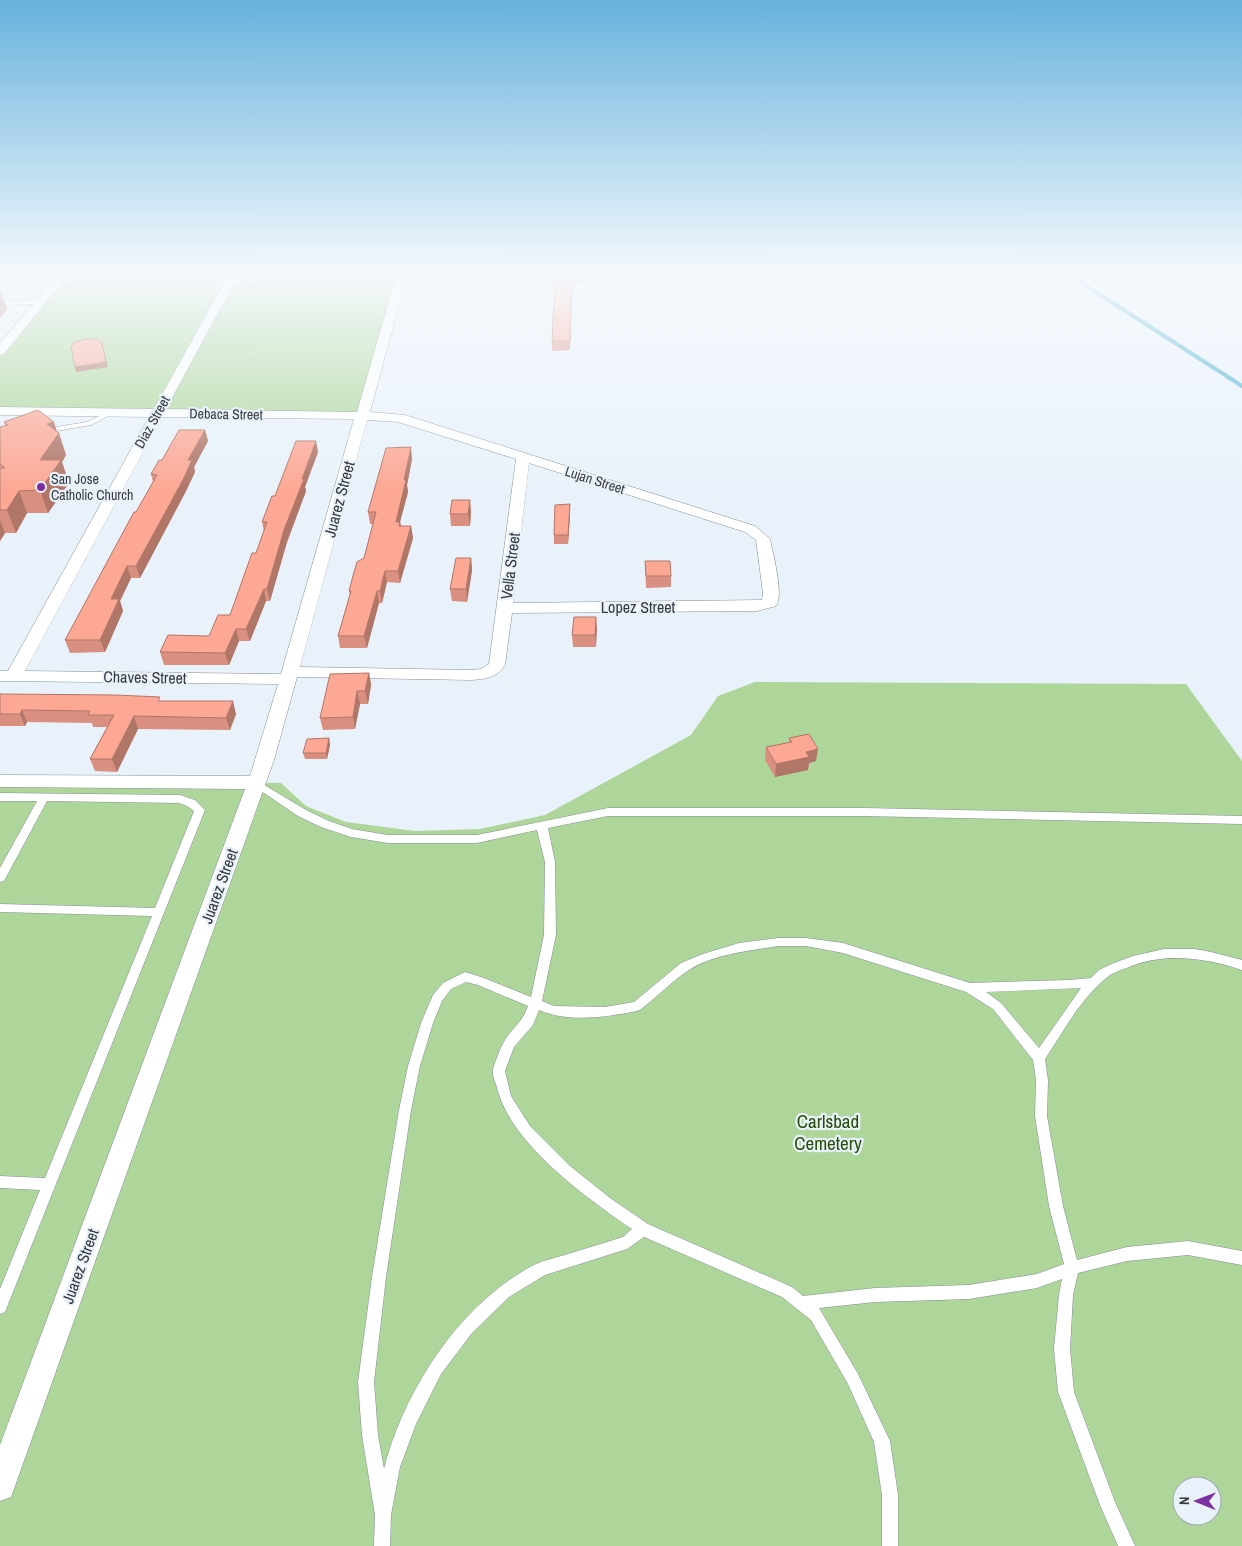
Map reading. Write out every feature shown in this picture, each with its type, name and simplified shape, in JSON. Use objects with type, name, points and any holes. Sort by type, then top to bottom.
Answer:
[{"type":"street","name":"Diaz Street","points":[[7,676],[194,346]]},
{"type":"street","name":"Juarez Street","points":[[0,1486],[265,760],[382,346]]},
{"type":"street","name":"Debaca Street","points":[[7,415],[156,413],[362,416]]},
{"type":"street","name":"Lujan Street","points":[[362,416],[400,418],[750,529],[758,534],[762,540],[771,593],[770,603]]},
{"type":"street","name":"Vella Street","points":[[490,672],[497,664],[506,608],[523,458]]},
{"type":"street","name":"Lopez Street","points":[[506,608],[757,606],[770,603]]},
{"type":"street","name":"Chaves Street","points":[[7,676],[472,675],[490,672]]},
{"type":"street","points":[[0,781],[256,783]]},
{"type":"lane","points":[[56,429],[89,424],[110,413]]},
{"type":"lane","points":[[256,783],[302,814],[351,833],[425,840],[477,839],[585,815],[608,812],[864,812],[1242,820]]},
{"type":"lane","points":[[0,797],[180,799],[191,803],[200,810],[0,1307]]},
{"type":"lane","points":[[0,878],[44,798]]},
{"type":"lane","points":[[542,826],[550,862],[550,935],[529,1021],[509,1044],[499,1070],[505,1098],[525,1130],[565,1170],[606,1203],[643,1229],[787,1292],[816,1315],[853,1379],[882,1441],[890,1496],[890,1546]]},
{"type":"lane","points":[[0,908],[159,912]]},
{"type":"lane","points":[[383,1516],[370,1435],[366,1382],[379,1277],[405,1110],[427,1023],[437,998],[447,986],[464,977],[480,981],[534,1005],[553,1011],[605,1012],[637,1006],[685,966],[707,957],[739,948],[778,942],[806,942],[843,948],[970,988],[997,1006],[1039,1058],[1042,1080],[1040,1116],[1056,1206],[1072,1268],[1066,1295],[1062,1349],[1066,1392],[1108,1505],[1127,1546]]},
{"type":"lane","points":[[1039,1058],[1082,996],[1102,973],[1132,960],[1170,952],[1192,952],[1229,960],[1242,965]]},
{"type":"lane","points":[[970,988],[1069,986],[1095,982]]},
{"type":"lane","points":[[0,1182],[50,1184]]},
{"type":"lane","points":[[382,1546],[383,1516],[392,1467],[409,1420],[436,1369],[467,1328],[504,1292],[541,1269],[627,1242],[643,1229]]},
{"type":"lane","points":[[802,1303],[875,1295],[969,1292],[1037,1281],[1072,1268],[1127,1254],[1188,1248],[1242,1258]]},
{"type":"green space","points":[[4,346],[381,346],[361,416],[0,411],[0,351]]},
{"type":"green space","name":"Carlsbad Cemetery","points":[[755,682],[1186,684],[1242,761],[1242,1546],[0,1546],[0,781],[281,783],[306,806],[346,822],[415,831],[480,829],[545,815],[691,735],[718,696]]},
{"type":"building","points":[[103,346],[106,362],[75,367],[71,347]]},
{"type":"building","points":[[38,410],[54,422],[47,424],[59,433],[40,460],[61,460],[40,490],[19,491],[7,510],[0,510],[0,468],[5,468],[0,464],[0,427],[8,425],[4,422]]},
{"type":"building","points":[[179,430],[205,430],[188,460],[192,460],[183,480],[136,566],[127,566],[111,599],[119,599],[100,640],[65,640],[134,512],[136,512],[157,475],[151,474],[159,460],[162,460]]},
{"type":"building","points":[[296,441],[316,441],[302,479],[304,479],[284,530],[267,589],[264,589],[246,629],[236,629],[225,653],[160,652],[168,635],[209,636],[218,615],[230,615],[252,553],[256,553],[267,522],[262,522],[272,496],[275,496]]},
{"type":"building","points":[[411,447],[404,480],[406,480],[396,522],[400,522],[399,526],[411,526],[398,571],[385,571],[364,636],[338,636],[357,562],[364,558],[376,512],[368,512],[386,448]]},
{"type":"building","points":[[452,500],[470,500],[468,514],[450,514]]},
{"type":"building","points":[[570,504],[568,535],[554,535],[555,505]]},
{"type":"building","points":[[456,558],[471,558],[466,589],[450,589]]},
{"type":"building","points":[[645,561],[670,561],[671,576],[646,576]]},
{"type":"building","points":[[574,617],[596,617],[595,635],[572,635]]},
{"type":"building","points":[[369,673],[365,691],[357,691],[353,717],[320,718],[330,674]]},
{"type":"building","points":[[0,694],[116,695],[160,697],[158,701],[233,701],[226,718],[134,716],[112,759],[90,759],[114,715],[88,715],[90,711],[22,710],[20,714],[0,714]]},
{"type":"building","points":[[809,734],[818,749],[806,752],[809,757],[776,764],[766,747],[792,742],[789,738]]},
{"type":"building","points":[[329,738],[326,753],[303,753],[307,739]]},
{"type":"waterway","points":[[1180,346],[1242,386]]},
{"type":"place","name":"San Jose Catholic Church","points":[[41,487]]}]
